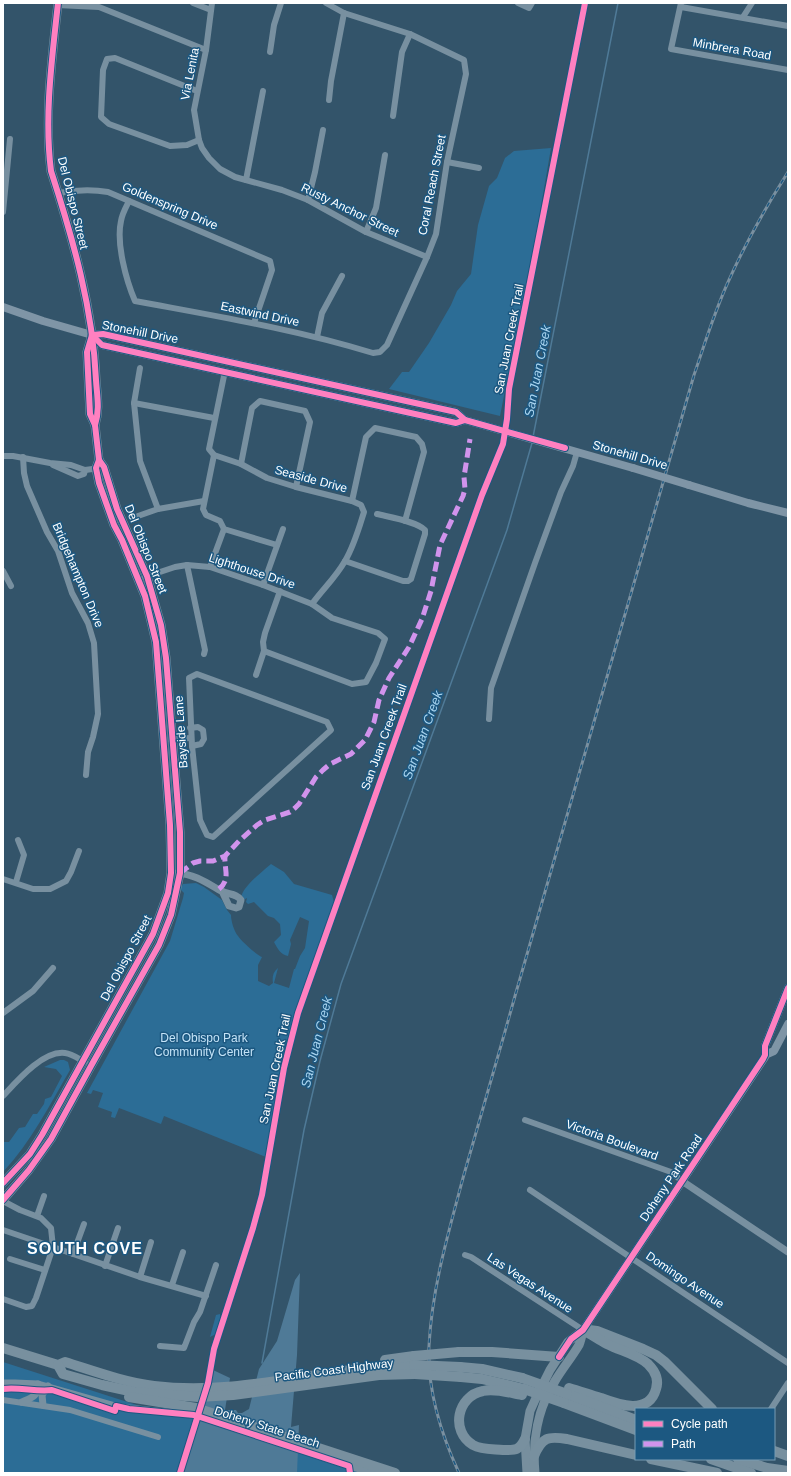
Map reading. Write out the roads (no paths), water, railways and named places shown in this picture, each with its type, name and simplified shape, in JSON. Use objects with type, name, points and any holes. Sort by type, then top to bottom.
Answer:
[{"type":"highway","points":[[565,1397],[630,1406],[642,1405],[649,1401],[656,1390],[656,1377],[648,1364],[639,1358],[607,1344],[583,1330]]},
{"type":"highway","points":[[583,1330],[598,1331],[656,1355],[665,1362],[711,1408]]},
{"type":"highway","name":"Pacific Coast Highway","points":[[3,1348],[58,1365],[65,1362],[136,1383],[200,1393],[230,1387],[328,1375],[379,1375],[415,1365],[461,1372],[523,1392],[565,1397],[635,1420]]},
{"type":"highway","points":[[328,1375],[415,1365],[459,1352],[492,1352],[559,1357]]},
{"type":"highway","name":"Pacific Coast Highway","points":[[58,1365],[63,1374],[102,1385],[150,1394],[200,1393],[233,1395],[328,1375]]},
{"type":"highway","name":"Pacific Coast Highway","points":[[461,1372],[482,1369],[522,1378],[635,1430]]},
{"type":"highway","points":[[102,1385],[120,1395],[195,1412],[308,1448],[395,1473]]},
{"type":"highway","points":[[523,1392],[485,1390],[473,1394],[467,1398],[460,1410],[459,1424],[467,1441],[480,1448],[514,1450],[520,1447],[525,1439]]},
{"type":"highway","points":[[534,1456],[542,1442],[550,1437],[567,1439],[635,1455]]},
{"type":"highway","points":[[775,1451],[788,1456]]},
{"type":"highway","points":[[656,1460],[717,1473]]},
{"type":"highway","points":[[714,1460],[750,1473]]},
{"type":"highway","points":[[741,1460],[767,1468],[788,1471]]},
{"type":"main road","name":"Del Obispo Street","points":[[3,1200],[29,1170],[51,1139],[159,945],[171,916],[180,874],[180,832],[167,739],[156,642],[145,596],[103,496],[95,425],[99,414],[92,335],[81,277],[51,172],[49,135],[51,65],[58,4]]},
{"type":"main road","name":"Stonehill Drive","points":[[3,307],[51,324],[92,335],[104,334],[456,412],[465,420],[565,448],[748,503],[788,513]]},
{"type":"main road","name":"Stonehill Drive","points":[[92,335],[102,345],[456,423],[465,420]]},
{"type":"main road","points":[[225,371],[240,364]]},
{"type":"main road","name":"Del Obispo Street","points":[[3,1184],[30,1154],[153,934],[168,893],[171,873],[164,641],[159,612],[147,576],[117,509],[100,465]]},
{"type":"main road","name":"Doheny Park Road","points":[[766,1055],[765,1046],[788,988]]},
{"type":"main road","name":"Doheny Park Road","points":[[535,1473],[534,1456],[536,1435],[543,1407],[554,1383],[579,1344],[583,1330],[766,1055],[774,1051],[788,1024]]},
{"type":"main road","name":"Doheny Park Road","points":[[527,1473],[525,1439],[530,1412],[550,1370],[571,1339],[583,1330]]},
{"type":"street","points":[[193,3],[211,10]]},
{"type":"street","name":"Via Lenita","points":[[202,148],[199,140],[194,110],[206,50],[212,3]]},
{"type":"street","points":[[270,52],[274,25],[281,3]]},
{"type":"street","points":[[326,3],[344,13],[410,34],[402,52],[393,116]]},
{"type":"street","points":[[518,3],[531,6]]},
{"type":"street","points":[[743,18],[752,3]]},
{"type":"street","points":[[58,4],[98,7],[206,50]]},
{"type":"street","points":[[681,5],[788,26]]},
{"type":"street","name":"Minbrera Road","points":[[681,5],[671,49],[788,70]]},
{"type":"street","points":[[329,100],[331,81],[344,13]]},
{"type":"street","name":"Coral Reach Street","points":[[380,352],[387,345],[428,257],[436,234],[447,162],[466,74],[464,60],[410,34]]},
{"type":"street","points":[[197,91],[115,58],[107,59],[103,70],[101,117],[109,124],[170,146],[187,145],[199,140]]},
{"type":"street","points":[[246,180],[263,91]]},
{"type":"street","points":[[308,200],[323,130]]},
{"type":"street","points":[[3,212],[10,139]]},
{"type":"street","name":"Rusty Anchor Street","points":[[202,148],[220,170],[235,177],[282,190],[308,200],[366,232],[428,257]]},
{"type":"street","points":[[366,232],[376,208],[385,155]]},
{"type":"street","points":[[447,162],[479,168]]},
{"type":"street","name":"Goldenspring Drive","points":[[58,193],[67,191],[93,190],[108,192],[270,261],[272,270],[254,324]]},
{"type":"street","name":"Eastwind Drive","points":[[129,201],[121,221],[119,238],[127,281],[135,301],[254,324],[317,338],[373,353],[380,352]]},
{"type":"street","points":[[317,338],[322,313],[342,276]]},
{"type":"street","points":[[140,368],[134,403],[140,461],[158,509]]},
{"type":"street","points":[[225,371],[214,418],[209,449],[214,455],[203,509],[206,515],[220,521],[224,529],[277,545]]},
{"type":"street","points":[[241,464],[252,408],[260,401],[305,411],[310,422],[296,487]]},
{"type":"street","points":[[134,403],[214,418]]},
{"type":"street","points":[[312,604],[333,579],[345,561],[354,543],[364,512],[361,505],[352,501],[366,437],[375,428],[416,437],[422,444],[424,452],[405,521]]},
{"type":"street","points":[[489,719],[491,688],[561,492],[573,466],[577,452]]},
{"type":"street","name":"Seaside Drive","points":[[214,455],[241,464],[266,478],[352,501]]},
{"type":"street","points":[[3,456],[50,463],[78,476],[84,474],[85,470],[100,465]]},
{"type":"street","name":"Bridgehampton Drive","points":[[23,458],[27,486],[47,532],[58,551],[72,593],[88,623],[94,643],[98,714],[95,731],[88,752],[86,775]]},
{"type":"street","points":[[138,516],[158,509],[204,501]]},
{"type":"street","points":[[345,561],[403,581],[408,581],[412,576],[425,534],[424,529],[420,526],[405,521],[377,514]]},
{"type":"street","points":[[210,567],[224,529]]},
{"type":"street","points":[[263,585],[283,529]]},
{"type":"street","points":[[187,565],[205,650],[204,654]]},
{"type":"street","name":"Lighthouse Drive","points":[[139,582],[147,576],[175,567],[187,565],[210,567],[280,591],[312,604],[332,618],[378,633],[385,639],[376,663],[366,682],[352,684],[264,651]]},
{"type":"street","points":[[3,572],[11,586]]},
{"type":"street","points":[[256,675],[264,651],[263,642],[265,633],[280,591]]},
{"type":"street","name":"Bayside Lane","points":[[197,674],[327,722],[331,730],[213,837],[207,835],[200,820],[190,728],[189,678],[197,674]]},
{"type":"street","points":[[190,728],[198,727],[203,730],[204,739],[201,744],[192,746]]},
{"type":"street","points":[[167,739],[191,738]]},
{"type":"street","points":[[16,882],[24,854],[18,840]]},
{"type":"street","points":[[3,879],[16,882],[33,889],[50,889],[66,881],[72,872],[79,851]]},
{"type":"street","points":[[171,873],[203,880],[222,892]]},
{"type":"street","points":[[3,1013],[33,991],[53,968]]},
{"type":"street","points":[[3,1096],[32,1067],[58,1052],[67,1053],[91,1066]]},
{"type":"street","name":"Victoria Boulevard","points":[[525,1120],[671,1172],[682,1181],[788,1252]]},
{"type":"street","name":"Domingo Avenue","points":[[530,1190],[788,1363]]},
{"type":"street","points":[[37,1216],[44,1196]]},
{"type":"street","points":[[3,1200],[20,1210],[41,1218],[51,1228],[53,1247],[32,1306],[26,1307],[3,1299]]},
{"type":"street","points":[[73,1254],[84,1224]]},
{"type":"street","points":[[106,1266],[118,1228]]},
{"type":"street","points":[[3,1230],[106,1266],[206,1296]]},
{"type":"street","points":[[140,1277],[151,1242]]},
{"type":"street","points":[[172,1285],[183,1252]]},
{"type":"street","name":"Las Vegas Avenue","points":[[465,1255],[471,1257],[583,1330]]},
{"type":"street","points":[[10,1259],[45,1270]]},
{"type":"street","points":[[160,1346],[184,1348],[194,1322],[200,1312],[216,1265]]},
{"type":"street","points":[[3,1383],[38,1384],[48,1386],[119,1407],[195,1412]]},
{"type":"street","points":[[772,1408],[788,1383]]},
{"type":"street","points":[[22,1402],[36,1395],[38,1391],[38,1384]]},
{"type":"street","points":[[44,1406],[42,1395],[48,1386]]},
{"type":"street","points":[[3,1400],[22,1402],[84,1414],[158,1437]]},
{"type":"street","name":"Doheny State Beach","points":[[308,1448],[349,1470],[373,1473]]},
{"type":"waterway","name":"San Juan Creek","points":[[533,437],[618,3]]},
{"type":"waterway","name":"San Juan Creek","points":[[262,1363],[304,1130],[320,1061],[341,984],[507,530],[532,443]]},
{"type":"railway","points":[[459,1473],[446,1443],[436,1411],[430,1379],[429,1362],[433,1303],[446,1240],[694,375],[724,291],[742,252],[788,172]]},
{"type":"district","name":"SOUTH COVE","points":[[85,1248]]},
{"type":"park label","name":"Del Obispo Park Community Center","points":[[204,1045]]}]
